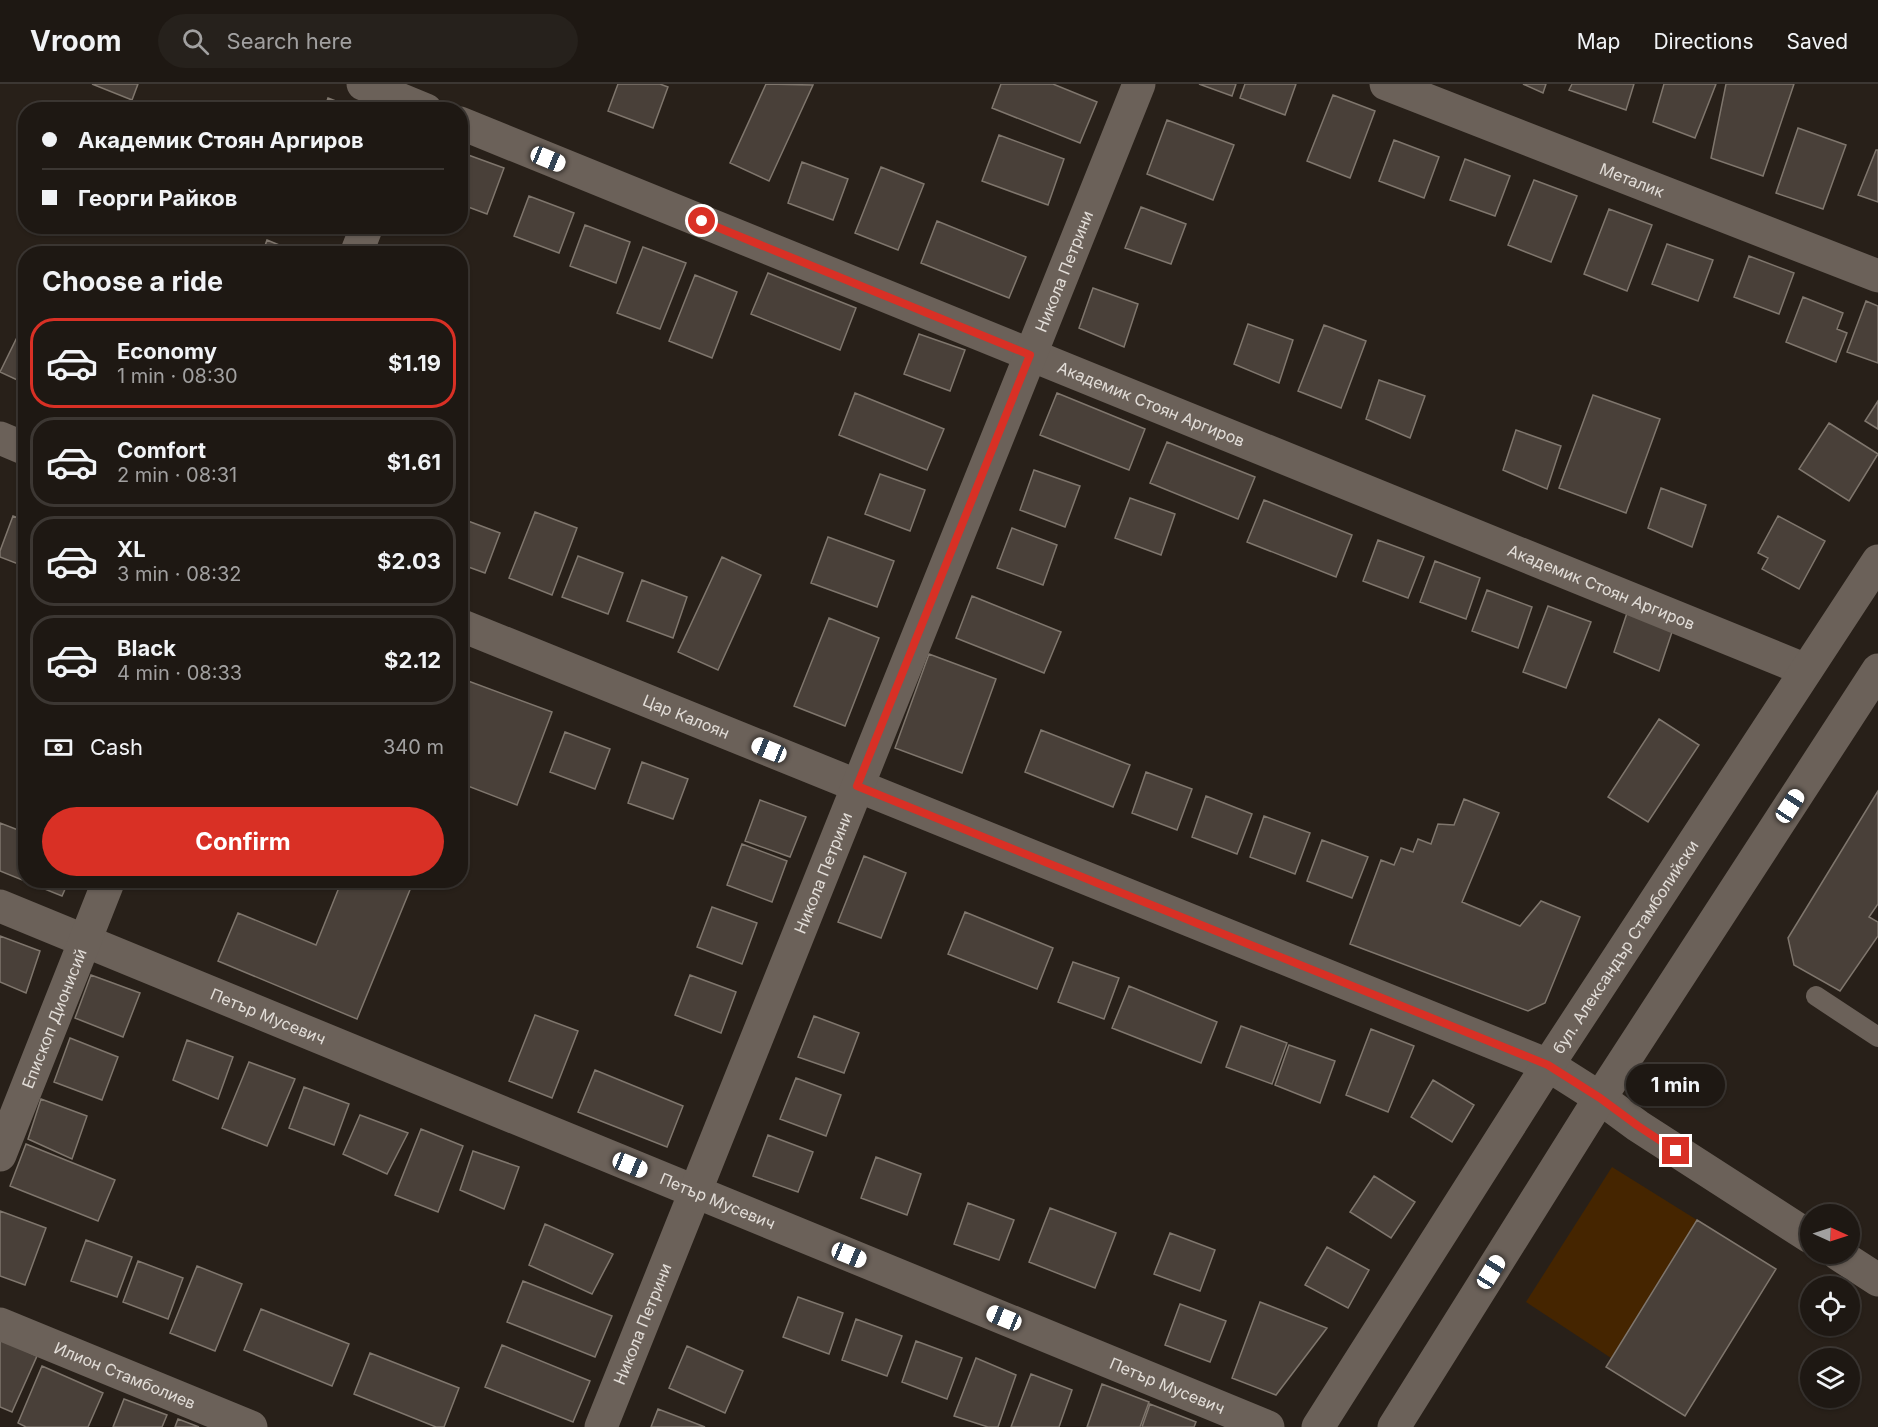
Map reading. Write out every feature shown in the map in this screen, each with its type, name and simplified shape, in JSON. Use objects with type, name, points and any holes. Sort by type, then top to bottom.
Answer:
[{"type":"street","points":[[363,84],[419,102]]},
{"type":"street","name":"Никола Петрини","points":[[601,1427],[1139,84]]},
{"type":"street","name":"Металик","points":[[1386,84],[1878,276]]},
{"type":"street","name":"Академик Стоян Аргиров","points":[[468,126],[1806,670]]},
{"type":"street","points":[[0,438],[18,446]]},
{"type":"street","name":"бул. Александър Стамболийски","points":[[1318,1427],[1548,1065],[1878,561]]},
{"type":"street","name":"Цар Калоян","points":[[468,628],[1548,1065],[1800,1231]]},
{"type":"street","points":[[1394,1427],[1600,1098],[1878,670]]},
{"type":"street","name":"Епископ Дионисий","points":[[0,1155],[106,888]]},
{"type":"street","name":"Петър Мусевич","points":[[0,906],[1268,1427]]},
{"type":"street","points":[[1853,1264],[1878,1280]]},
{"type":"street","name":"Илион Стамболиев","points":[[0,1324],[251,1427]]},
{"type":"lane","points":[[1816,996],[1878,1037]]},
{"type":"shaded area","points":[[1612,1167],[1697,1220],[1611,1358],[1526,1302]]},
{"type":"building","points":[[92,84],[138,84],[132,100]]},
{"type":"building","points":[[618,84],[660,84],[668,87],[653,128],[608,111]]},
{"type":"building","points":[[766,84],[813,85],[769,181],[730,163]]},
{"type":"building","points":[[1001,84],[1053,84],[1097,102],[1080,143],[992,108]]},
{"type":"building","points":[[1199,84],[1236,84],[1232,96]]},
{"type":"building","points":[[1245,84],[1296,84],[1285,115],[1240,98]]},
{"type":"building","points":[[1523,84],[1546,84],[1543,93]]},
{"type":"building","points":[[1572,84],[1634,84],[1626,110],[1569,90]]},
{"type":"building","points":[[1664,84],[1716,84],[1695,138],[1653,122]]},
{"type":"building","points":[[1726,84],[1794,84],[1763,176],[1711,158]]},
{"type":"building","points":[[1333,95],[1375,111],[1350,178],[1307,161]]},
{"type":"building","points":[[328,98],[338,102],[327,102]]},
{"type":"building","points":[[1167,120],[1234,145],[1213,200],[1147,174]]},
{"type":"building","points":[[1798,128],[1846,145],[1823,209],[1776,193]]},
{"type":"building","points":[[999,135],[1064,159],[1048,205],[982,181]]},
{"type":"building","points":[[1394,140],[1439,157],[1424,198],[1379,181]]},
{"type":"building","points":[[1876,150],[1878,150],[1878,202],[1858,195]]},
{"type":"building","points":[[468,155],[504,168],[487,214],[468,207]]},
{"type":"building","points":[[1465,159],[1510,176],[1495,216],[1450,200]]},
{"type":"building","points":[[802,162],[848,179],[833,220],[788,203]]},
{"type":"building","points":[[881,167],[924,184],[898,250],[855,233]]},
{"type":"building","points":[[1534,180],[1577,196],[1551,262],[1508,245]]},
{"type":"building","points":[[529,196],[574,213],[559,253],[514,236]]},
{"type":"building","points":[[1141,207],[1186,224],[1171,264],[1125,248]]},
{"type":"building","points":[[1609,209],[1652,225],[1627,291],[1584,274]]},
{"type":"building","points":[[937,221],[1026,257],[1009,298],[921,263]]},
{"type":"building","points":[[585,225],[630,242],[616,283],[570,266]]},
{"type":"building","points":[[267,240],[282,246],[265,246]]},
{"type":"building","points":[[1667,244],[1713,260],[1698,301],[1652,284]]},
{"type":"building","points":[[643,247],[686,263],[660,329],[617,313]]},
{"type":"building","points":[[1749,256],[1794,273],[1779,314],[1734,297]]},
{"type":"building","points":[[768,273],[856,308],[840,350],[751,314]]},
{"type":"building","points":[[695,275],[737,292],[712,358],[669,341]]},
{"type":"building","points":[[1093,288],[1138,304],[1124,347],[1079,328]]},
{"type":"building","points":[[1803,297],[1843,313],[1837,329],[1847,333],[1836,362],[1786,342]]},
{"type":"building","points":[[1866,301],[1878,306],[1878,363],[1847,352]]},
{"type":"building","points":[[1248,324],[1293,340],[1279,383],[1234,364]]},
{"type":"building","points":[[1324,325],[1366,341],[1341,408],[1298,391]]},
{"type":"building","points":[[919,334],[965,350],[950,391],[904,374]]},
{"type":"building","points":[[18,335],[18,380],[0,372]]},
{"type":"building","points":[[1379,380],[1425,396],[1410,438],[1366,419]]},
{"type":"building","points":[[855,393],[944,429],[927,470],[839,435]]},
{"type":"building","points":[[1057,393],[1145,429],[1129,470],[1040,435]]},
{"type":"building","points":[[1593,395],[1660,419],[1626,513],[1559,488]]},
{"type":"building","points":[[1878,401],[1878,429],[1865,421]]},
{"type":"building","points":[[1829,423],[1878,454],[1849,501],[1799,469]]},
{"type":"building","points":[[1516,430],[1561,446],[1547,489],[1503,470]]},
{"type":"building","points":[[1167,442],[1255,477],[1238,519],[1150,483]]},
{"type":"building","points":[[1034,470],[1080,486],[1065,527],[1020,510]]},
{"type":"building","points":[[880,474],[925,490],[910,531],[865,514]]},
{"type":"building","points":[[1661,488],[1706,505],[1692,547],[1648,528]]},
{"type":"building","points":[[1130,498],[1175,514],[1161,555],[1115,538]]},
{"type":"building","points":[[1264,500],[1352,535],[1336,577],[1247,542]]},
{"type":"building","points":[[535,512],[577,528],[552,595],[509,578]]},
{"type":"building","points":[[13,516],[18,518],[18,564],[0,557],[0,551]]},
{"type":"building","points":[[1778,516],[1825,541],[1799,589],[1762,569],[1768,558],[1758,553]]},
{"type":"building","points":[[468,521],[500,533],[485,573],[468,567]]},
{"type":"building","points":[[1012,528],[1057,545],[1043,585],[997,568]]},
{"type":"building","points":[[828,537],[894,561],[877,607],[811,583]]},
{"type":"building","points":[[1378,540],[1424,557],[1408,598],[1363,581]]},
{"type":"building","points":[[578,556],[623,573],[608,614],[562,597]]},
{"type":"building","points":[[722,557],[761,575],[718,670],[678,652]]},
{"type":"building","points":[[1435,561],[1480,578],[1466,619],[1420,602]]},
{"type":"building","points":[[642,580],[687,597],[673,638],[627,621]]},
{"type":"building","points":[[1487,590],[1532,607],[1518,648],[1472,631]]},
{"type":"building","points":[[972,596],[1061,632],[1044,673],[956,638]]},
{"type":"building","points":[[1548,606],[1591,622],[1566,688],[1523,672]]},
{"type":"building","points":[[1627,613],[1673,629],[1659,671],[1614,652]]},
{"type":"building","points":[[829,618],[879,638],[845,726],[794,706]]},
{"type":"building","points":[[929,654],[996,679],[962,773],[895,748]]},
{"type":"building","points":[[468,681],[552,712],[517,805],[468,786]]},
{"type":"building","points":[[1659,719],[1699,745],[1648,822],[1608,797]]},
{"type":"building","points":[[1041,730],[1130,765],[1113,807],[1025,772]]},
{"type":"building","points":[[565,732],[610,749],[595,789],[550,772]]},
{"type":"building","points":[[642,762],[688,779],[673,819],[628,803]]},
{"type":"building","points":[[1146,772],[1192,789],[1177,830],[1132,813]]},
{"type":"building","points":[[1878,791],[1878,904],[1869,917],[1878,922],[1878,936],[1840,991],[1794,965],[1788,938]]},
{"type":"building","points":[[1206,796],[1252,814],[1237,854],[1192,837]]},
{"type":"building","points":[[1464,799],[1499,813],[1462,902],[1520,926],[1541,901],[1580,917],[1545,1003],[1528,1011],[1350,944],[1381,860],[1394,865],[1401,848],[1413,852],[1418,839],[1431,844],[1438,824],[1454,825]]},
{"type":"building","points":[[760,800],[806,817],[790,857],[745,841]]},
{"type":"building","points":[[1264,816],[1310,833],[1295,874],[1250,857]]},
{"type":"building","points":[[0,823],[18,830],[18,878],[0,871]]},
{"type":"building","points":[[1322,840],[1368,857],[1352,898],[1307,881]]},
{"type":"building","points":[[742,844],[787,861],[772,902],[727,885]]},
{"type":"building","points":[[864,856],[906,873],[881,938],[838,922]]},
{"type":"building","points":[[42,888],[66,888],[62,896]]},
{"type":"building","points":[[339,888],[411,888],[357,1019],[218,961],[238,913],[316,945]]},
{"type":"building","points":[[712,907],[757,923],[742,964],[697,947]]},
{"type":"building","points":[[965,912],[1053,948],[1037,989],[948,954]]},
{"type":"building","points":[[0,936],[40,951],[26,993],[0,982]]},
{"type":"building","points":[[1073,962],[1119,978],[1104,1019],[1058,1002]]},
{"type":"building","points":[[91,975],[140,993],[123,1037],[75,1018]]},
{"type":"building","points":[[690,975],[736,992],[721,1033],[675,1015]]},
{"type":"building","points":[[1129,986],[1217,1022],[1201,1063],[1112,1028]]},
{"type":"building","points":[[535,1015],[578,1031],[552,1098],[509,1081]]},
{"type":"building","points":[[814,1016],[859,1033],[844,1073],[798,1057]]},
{"type":"building","points":[[1241,1026],[1287,1043],[1272,1084],[1226,1067]]},
{"type":"building","points":[[1371,1029],[1414,1046],[1388,1112],[1346,1095]]},
{"type":"building","points":[[70,1038],[118,1057],[102,1100],[54,1082]]},
{"type":"building","points":[[187,1040],[233,1057],[218,1099],[173,1080]]},
{"type":"building","points":[[1289,1045],[1335,1061],[1320,1103],[1275,1085]]},
{"type":"building","points":[[249,1062],[295,1079],[267,1146],[222,1128]]},
{"type":"building","points":[[595,1070],[683,1106],[667,1147],[578,1112]]},
{"type":"building","points":[[796,1078],[841,1095],[826,1136],[780,1119]]},
{"type":"building","points":[[1433,1080],[1474,1105],[1452,1142],[1411,1117]]},
{"type":"building","points":[[304,1087],[349,1104],[334,1145],[289,1128]]},
{"type":"building","points":[[41,1099],[87,1116],[72,1159],[28,1139]]},
{"type":"building","points":[[360,1115],[408,1133],[387,1174],[343,1154]]},
{"type":"building","points":[[421,1129],[463,1146],[438,1212],[395,1195]]},
{"type":"building","points":[[768,1135],[813,1152],[798,1192],[753,1176]]},
{"type":"building","points":[[26,1144],[115,1180],[98,1221],[10,1186]]},
{"type":"building","points":[[473,1151],[519,1167],[504,1209],[460,1190]]},
{"type":"building","points":[[876,1157],[921,1174],[907,1215],[861,1198]]},
{"type":"building","points":[[1374,1176],[1415,1202],[1391,1238],[1350,1212]]},
{"type":"building","points":[[968,1203],[1014,1220],[999,1260],[954,1244]]},
{"type":"building","points":[[1050,1208],[1116,1233],[1095,1288],[1029,1262]]},
{"type":"building","points":[[0,1211],[46,1228],[25,1285],[0,1276]]},
{"type":"building","points":[[1697,1220],[1776,1269],[1685,1416],[1606,1367]]},
{"type":"building","points":[[545,1224],[613,1254],[592,1294],[529,1265]]},
{"type":"building","points":[[1170,1233],[1215,1250],[1200,1291],[1154,1274]]},
{"type":"building","points":[[86,1240],[132,1257],[117,1297],[71,1281]]},
{"type":"building","points":[[1327,1247],[1369,1270],[1348,1308],[1305,1285]]},
{"type":"building","points":[[138,1261],[183,1278],[168,1319],[123,1302]]},
{"type":"building","points":[[197,1266],[242,1284],[215,1351],[170,1333]]},
{"type":"building","points":[[523,1281],[612,1316],[595,1357],[507,1322]]},
{"type":"building","points":[[798,1297],[843,1313],[829,1354],[783,1337]]},
{"type":"building","points":[[1260,1302],[1327,1328],[1276,1395],[1232,1378]]},
{"type":"building","points":[[1180,1304],[1226,1321],[1210,1362],[1165,1345]]},
{"type":"building","points":[[261,1309],[349,1344],[332,1386],[244,1350]]},
{"type":"building","points":[[856,1319],[902,1336],[887,1376],[842,1360]]},
{"type":"building","points":[[0,1339],[37,1356],[12,1412],[0,1407]]},
{"type":"building","points":[[916,1341],[962,1358],[947,1399],[902,1382]]},
{"type":"building","points":[[502,1345],[590,1381],[573,1422],[485,1387]]},
{"type":"building","points":[[687,1346],[743,1371],[725,1413],[669,1388]]},
{"type":"building","points":[[370,1353],[459,1388],[444,1427],[436,1427],[354,1394]]},
{"type":"building","points":[[976,1358],[1016,1375],[998,1427],[988,1427],[954,1416]]},
{"type":"building","points":[[42,1366],[103,1393],[88,1427],[26,1427],[18,1423]]},
{"type":"building","points":[[1031,1374],[1072,1390],[1059,1427],[1011,1427]]},
{"type":"building","points":[[1102,1384],[1149,1402],[1140,1427],[1087,1427]]},
{"type":"building","points":[[124,1399],[167,1415],[162,1427],[113,1427]]},
{"type":"building","points":[[1150,1404],[1196,1422],[1194,1427],[1142,1427]]},
{"type":"building","points":[[658,1409],[705,1427],[651,1427]]},
{"type":"building","points":[[178,1419],[199,1427],[175,1427]]},
{"type":"route","points":[[702,221],[1030,355],[857,786],[1548,1065],[1676,1151]]}]
